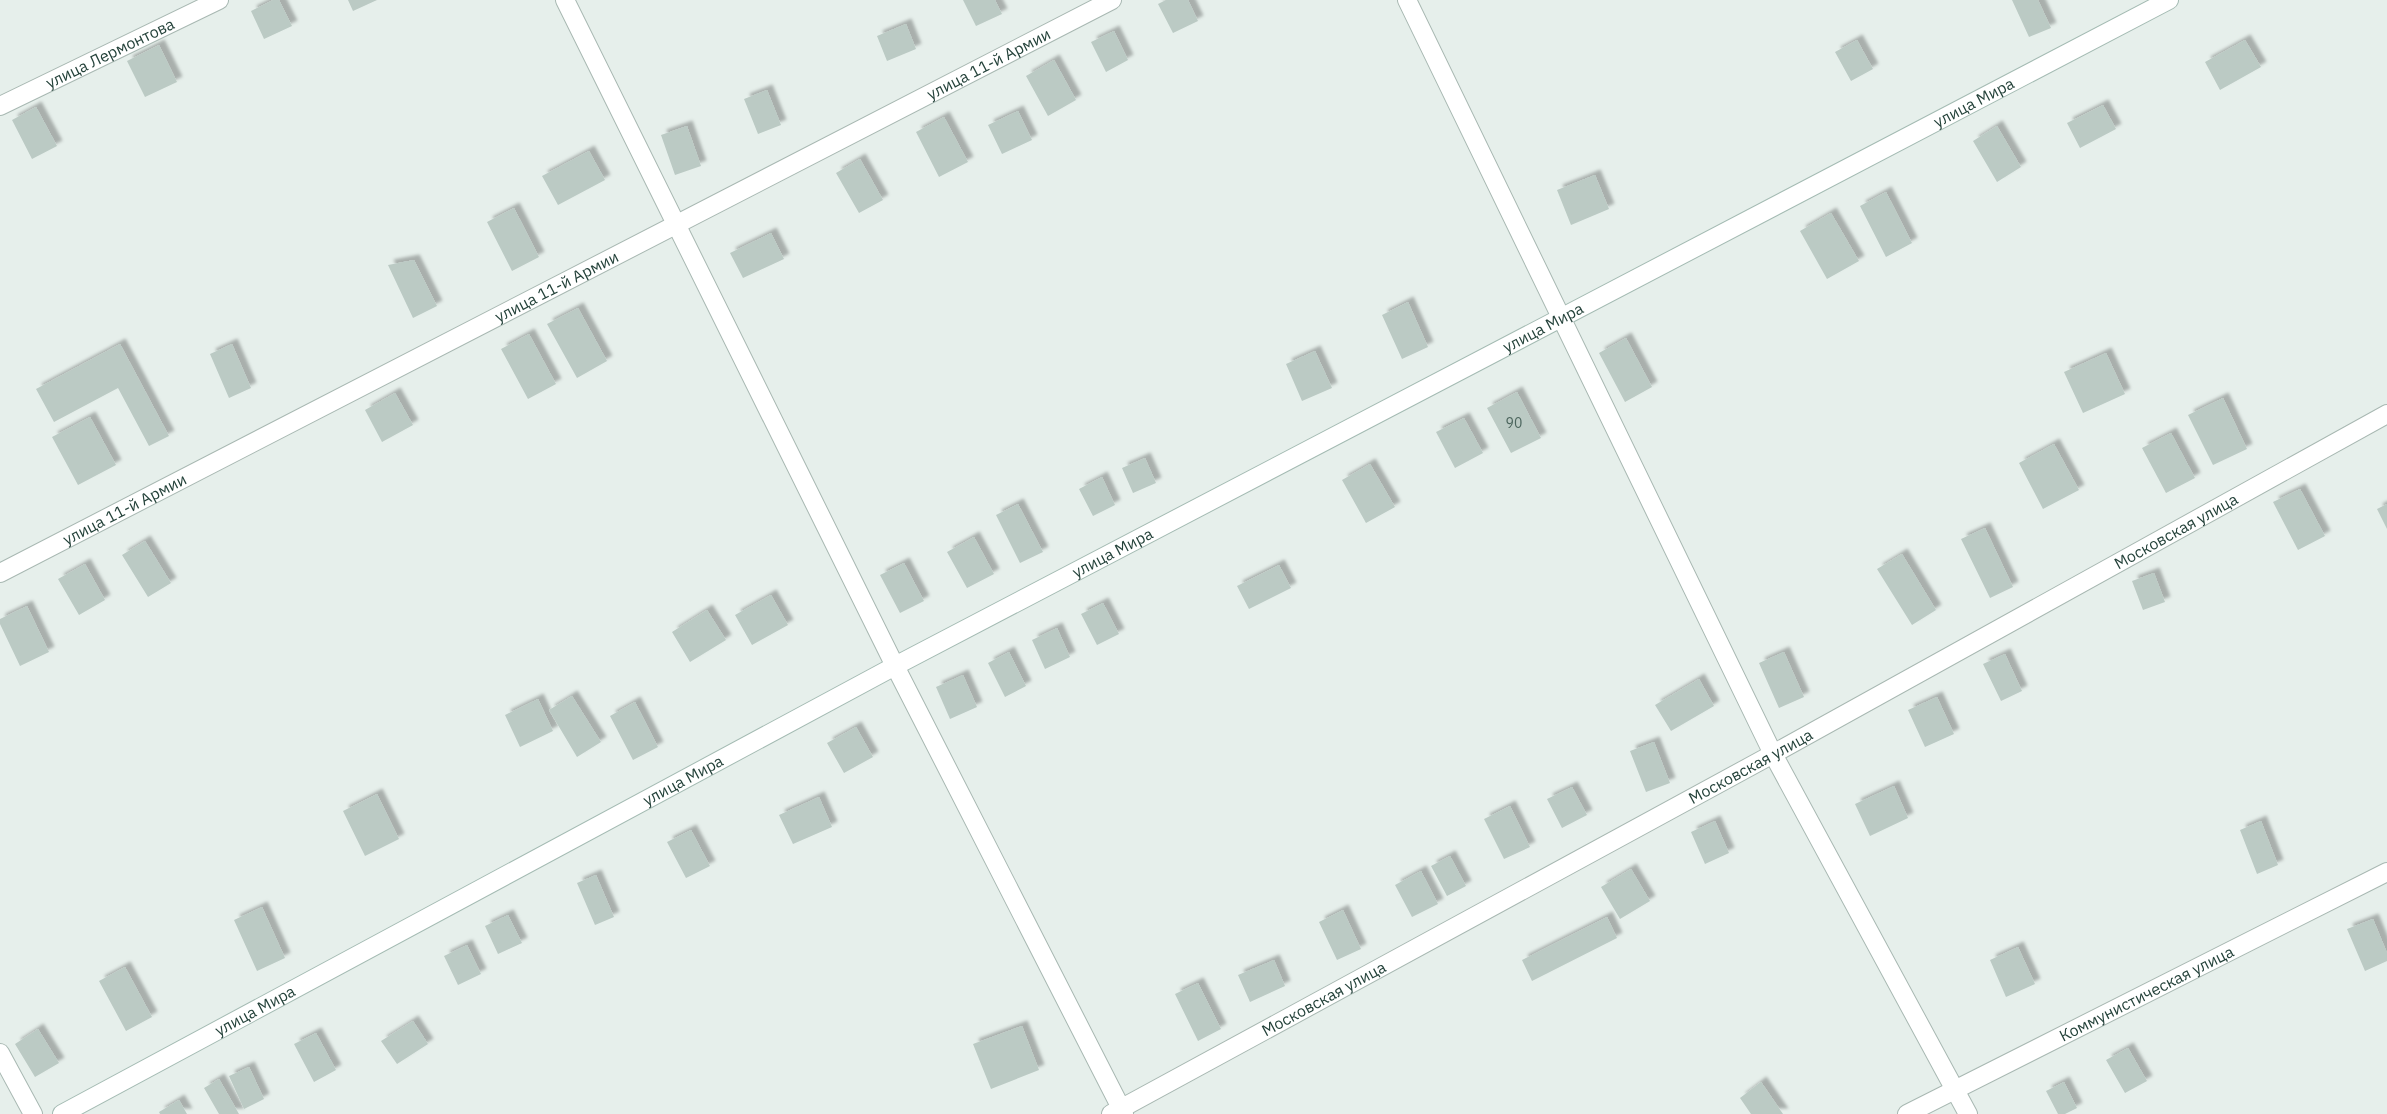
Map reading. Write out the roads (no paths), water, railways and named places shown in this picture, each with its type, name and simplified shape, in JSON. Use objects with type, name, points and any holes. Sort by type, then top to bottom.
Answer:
[{"type":"street","name":"улица Лермонтова","points":[[0,106],[219,0]]},
{"type":"street","points":[[565,0],[1119,1112]]},
{"type":"street","name":"улица 11-й Армии","points":[[0,573],[1112,0]]},
{"type":"street","points":[[1407,0],[1559,318],[1773,754],[1968,1114]]},
{"type":"street","name":"улица Мира","points":[[62,1114],[895,666],[2169,0]]},
{"type":"street","name":"Московская улица","points":[[1119,1112],[2387,414]]},
{"type":"street","name":"Коммунистическая улица","points":[[1907,1114],[2387,872]]},
{"type":"street","points":[[0,1053],[33,1114]]}]
